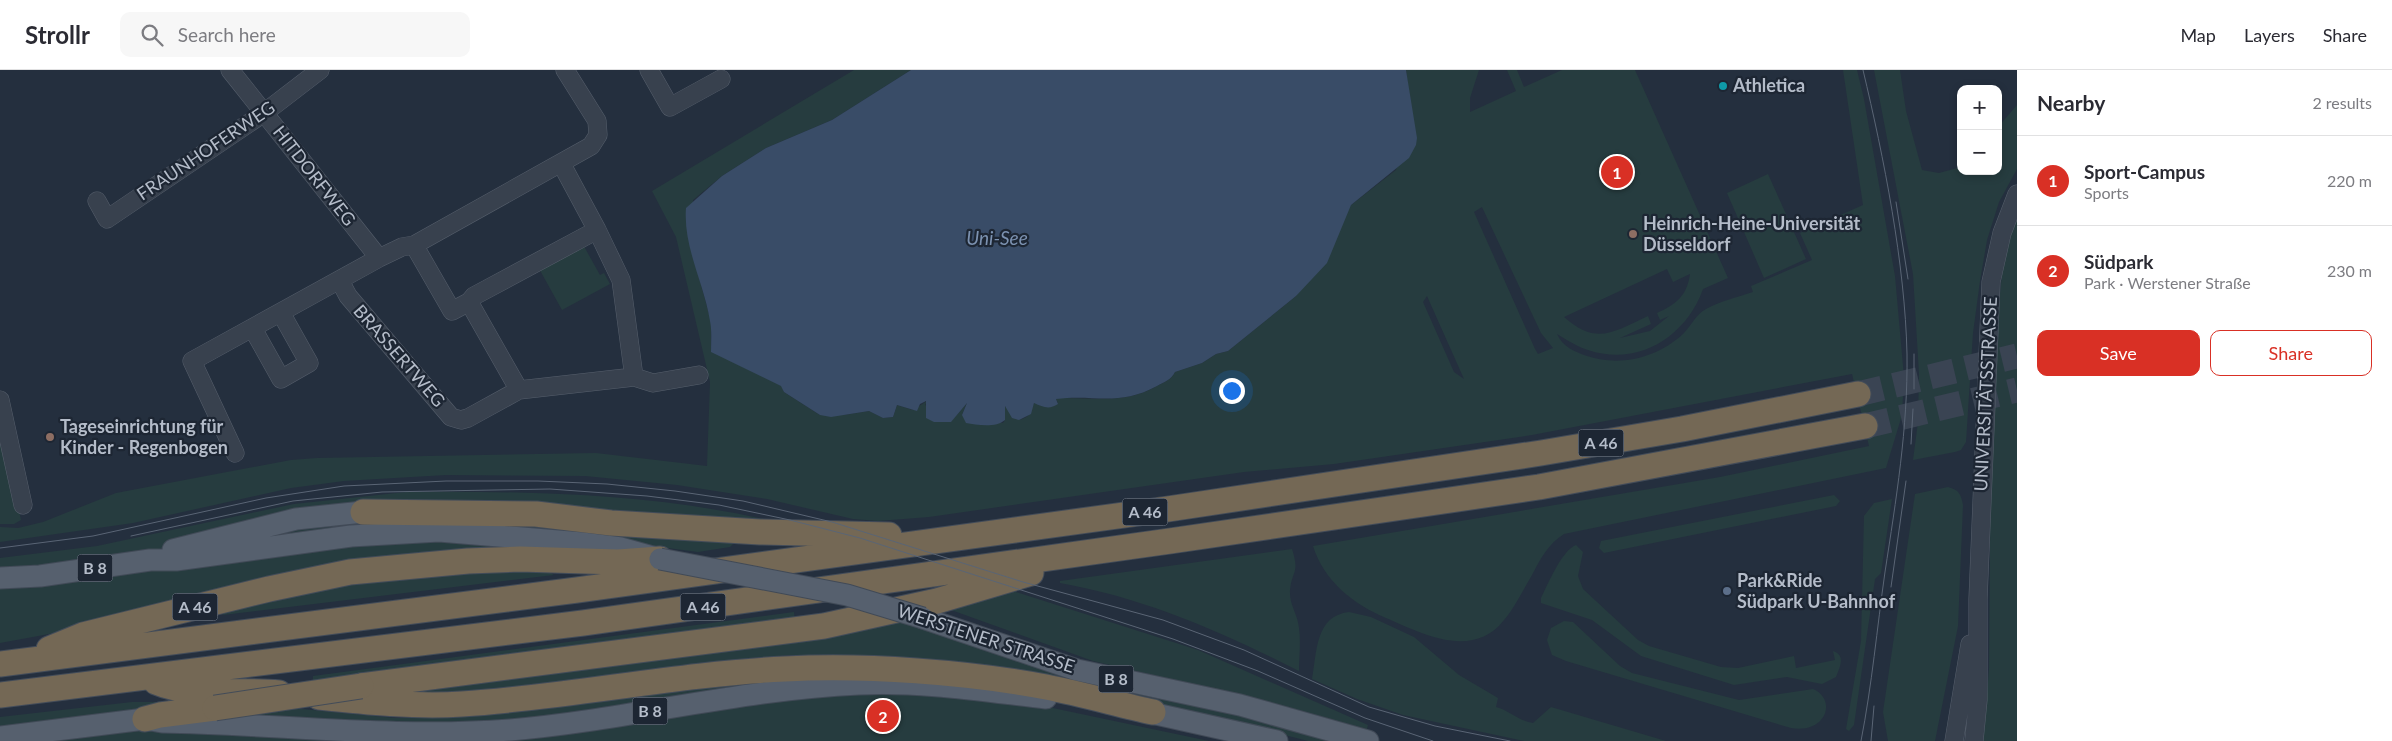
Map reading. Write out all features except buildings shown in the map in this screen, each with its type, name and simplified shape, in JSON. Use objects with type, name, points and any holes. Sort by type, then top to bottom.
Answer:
[{"type":"highway","name":"A 46","points":[[9,663],[946,539],[1540,453],[1682,429],[1858,394]]},
{"type":"highway","name":"A 46","points":[[0,695],[583,623],[1170,541],[1539,487],[1865,426]]},
{"type":"highway","points":[[363,512],[536,514],[691,528],[946,539]]},
{"type":"highway","points":[[145,719],[160,714],[215,708],[361,686],[824,626],[937,601],[1034,572],[1170,541]]},
{"type":"highway","name":"A 46","points":[[9,663],[82,635],[320,577],[577,551],[618,562],[660,559]]},
{"type":"highway","points":[[144,677],[168,687],[193,690],[254,691],[404,703],[461,704],[701,675],[787,669],[879,669],[960,676],[1045,687],[1153,712]]},
{"type":"main road","points":[[150,560],[178,548],[268,524],[363,512]]},
{"type":"main road","name":"B 8","points":[[0,578],[40,576],[150,560],[176,560],[395,532],[476,532],[577,551]]},
{"type":"main road","name":"WERSTENER STRASSE","points":[[660,559],[848,595],[1077,670],[1240,705],[1368,741]]},
{"type":"main road","name":"B 8","points":[[0,587],[27,582],[40,576]]},
{"type":"main road","name":"B 8","points":[[0,737],[145,719],[162,722],[303,729],[450,733],[575,723],[829,686],[910,683],[1153,712],[1277,741]]},
{"type":"street","name":"HITDORFWEG","points":[[230,70],[380,258]]},
{"type":"street","name":"FRAUNHOFERWEG","points":[[96,201],[107,219],[264,113],[320,70]]},
{"type":"street","points":[[235,453],[192,361],[380,258],[414,245],[591,146],[598,135],[597,120],[565,70]]},
{"type":"street","points":[[649,70],[670,107],[722,79]]},
{"type":"street","points":[[561,163],[621,280],[634,376]]},
{"type":"street","name":"UNIVERSITÄTSSTRASSE","points":[[1974,741],[1978,700],[1978,599],[1991,282],[2002,234],[2017,194]]},
{"type":"street","points":[[414,245],[452,311],[469,302],[474,296],[597,230]]},
{"type":"street","name":"BRASSERTWEG","points":[[340,281],[348,296],[451,417],[461,420],[519,390],[634,376],[653,383],[699,375]]},
{"type":"street","points":[[469,302],[519,390]]},
{"type":"street","points":[[253,329],[280,379],[309,363],[280,313]]},
{"type":"street","points":[[0,400],[23,505]]},
{"type":"street","name":"UNIVERSITÄTSSTRASSE","points":[[1954,741],[1978,599]]},
{"type":"green space","points":[[854,70],[911,70],[832,120],[766,148],[722,176],[693,200],[693,256],[711,321],[711,351],[782,386],[784,392],[820,415],[844,415],[869,411],[883,418],[893,417],[897,405],[913,410],[927,401],[925,405],[953,419],[967,403],[962,415],[1003,423],[1005,420],[1005,406],[1019,420],[1028,416],[1034,403],[1058,403],[1056,399],[1059,398],[1121,398],[1145,392],[1167,380],[1175,372],[1202,363],[1216,354],[1228,351],[1296,296],[1351,205],[1396,170],[1410,103],[1406,70],[1479,70],[1470,98],[1470,112],[1516,91],[1507,70],[1517,70],[1524,87],[1562,70],[1635,70],[1728,278],[1703,289],[1685,321],[1658,344],[1642,351],[1625,354],[1607,354],[1588,350],[1557,334],[1569,348],[1587,356],[1600,359],[1612,361],[1625,360],[1650,354],[1662,349],[1683,334],[1702,311],[1723,301],[1753,292],[1751,286],[1812,260],[1800,233],[1863,205],[1843,70],[1857,70],[1864,99],[1895,276],[1904,377],[1902,415],[1886,468],[1564,534],[1545,552],[1504,620],[1492,632],[1478,639],[1463,641],[1447,640],[1416,631],[1362,606],[1341,590],[1332,580],[1324,570],[1313,546],[1720,477],[1869,446],[1852,374],[1532,435],[1334,464],[1244,472],[929,517],[878,521],[853,519],[767,499],[677,485],[585,476],[446,475],[344,481],[291,488],[133,523],[0,542],[0,527],[18,528],[43,522],[116,493],[291,460],[596,453],[707,466],[710,382],[676,237],[652,191]],"holes":[[[1482,207],[1541,333],[1553,348],[1538,354],[1535,349],[1474,212]],[[1667,269],[1673,282],[1690,274],[1686,288],[1680,298],[1657,313],[1660,320],[1669,316],[1650,331],[1620,338],[1651,324],[1648,316],[1615,331],[1596,334],[1576,326],[1564,317]],[[1427,296],[1464,379],[1454,372],[1423,302]]]},
{"type":"green space","points":[[1874,70],[1900,70],[1906,111],[1922,170],[1939,173],[1957,168],[1957,175],[2002,175],[2002,122],[2017,105],[2017,169],[1999,202],[1987,240],[1980,281],[1973,333],[1966,442],[1961,450],[1913,460],[1918,422],[1919,374],[1913,274]]},
{"type":"green space","points":[[1768,174],[1806,259],[1764,278],[1727,193]]},
{"type":"green space","points":[[2017,214],[2017,741],[1983,741],[1989,669],[1991,414],[1996,332],[2005,246]]},
{"type":"green space","points":[[581,241],[600,275],[604,273],[610,284],[562,310],[537,265]]},
{"type":"green space","points":[[0,420],[21,520],[14,524],[0,524]]},
{"type":"green space","points":[[1948,487],[1959,493],[1963,505],[1958,626],[1935,741],[1888,741],[1883,712],[1915,494]]},
{"type":"green space","points":[[406,492],[586,495],[675,504],[764,519],[763,524],[438,506],[172,546],[109,560],[0,575],[0,558],[97,546],[294,504]]},
{"type":"green space","points":[[1834,495],[1840,501],[1836,506],[1604,553],[1599,548],[1601,541]]},
{"type":"green space","points":[[1892,499],[1881,573],[1875,579],[1854,725],[1849,731],[1846,729],[1861,641],[1864,516],[1874,503]]},
{"type":"green space","points":[[458,517],[733,542],[733,544],[730,547],[698,552],[546,532],[228,546],[266,528]]},
{"type":"green space","points":[[402,536],[518,548],[0,643],[0,587]]},
{"type":"green space","points":[[1576,545],[1583,552],[1578,576],[1583,589],[1638,640],[1649,646],[1721,667],[1738,668],[1794,656],[1796,668],[1835,660],[1833,651],[1840,655],[1841,658],[1836,677],[1822,684],[1787,677],[1734,685],[1641,656],[1592,620],[1541,603],[1541,598],[1556,568],[1566,553]]},
{"type":"green space","points":[[1292,549],[1295,568],[1290,595],[1299,628],[1299,671],[1212,630],[1153,607],[1092,589],[1060,583],[1060,581]]},
{"type":"green space","points":[[539,566],[554,575],[223,615],[223,608],[316,587]]},
{"type":"green space","points":[[1000,587],[1198,650],[1368,725],[1367,729],[1277,704],[1093,661],[940,606]]},
{"type":"green space","points":[[794,612],[795,624],[313,683],[313,676]]},
{"type":"green space","points":[[1349,612],[1371,617],[1414,637],[1459,675],[1498,698],[1496,707],[1523,720],[1533,723],[1551,707],[1666,741],[1524,741],[1403,715],[1357,699],[1312,679],[1317,647],[1324,628],[1330,620],[1338,615]]},
{"type":"green space","points":[[898,619],[1335,741],[1308,741],[1230,721],[870,657],[791,655],[752,658],[481,691],[404,693]]},
{"type":"green space","points":[[1564,621],[1573,622],[1620,666],[1632,673],[1739,700],[1813,689],[1825,700],[1824,714],[1820,721],[1813,726],[1791,728],[1566,661],[1552,655],[1547,640],[1551,628]]},
{"type":"green space","points":[[774,680],[591,713],[458,725],[232,715],[281,707],[395,718],[442,718],[546,709],[666,690]]},
{"type":"green space","points":[[861,688],[1048,707],[1209,741],[32,741],[104,732],[164,729],[398,740]]},
{"type":"green space","points":[[132,702],[161,702],[164,707],[0,729],[0,717]]},
{"type":"water","name":"Uni-See","points":[[911,70],[1406,70],[1417,138],[1416,145],[1409,158],[1351,205],[1327,263],[1296,296],[1228,351],[1216,354],[1202,363],[1175,372],[1169,379],[1157,386],[1130,396],[1118,398],[1056,399],[1058,404],[1049,407],[1043,407],[1034,403],[1031,414],[1019,420],[1012,418],[1005,406],[1005,420],[992,425],[966,423],[962,415],[967,403],[951,422],[934,422],[926,418],[926,401],[920,404],[917,411],[897,405],[893,417],[883,418],[869,411],[831,417],[820,415],[784,392],[781,386],[711,352],[711,325],[688,237],[686,208],[722,176],[766,148],[832,120]]},
{"type":"tunnel","points":[[1858,394],[2017,356]]},
{"type":"tunnel","points":[[1865,426],[2017,390]]},
{"type":"tram line","points":[[1861,741],[1900,464],[1907,382],[1905,320],[1898,248],[1863,70]]},
{"type":"tram line","points":[[1896,202],[1908,279]]},
{"type":"tram line","points":[[1914,354],[1914,389]]},
{"type":"tram line","points":[[1911,444],[1913,409]]},
{"type":"tram line","points":[[0,548],[93,536],[266,498],[344,486],[446,481],[538,481],[607,484],[675,491],[743,501],[832,522],[1023,582],[1163,620],[1244,650],[1369,707],[1435,726],[1510,741]]},
{"type":"tram line","points":[[1891,587],[1906,481]]},
{"type":"tram line","points":[[131,536],[293,501],[382,492],[550,489],[647,496],[719,505],[790,520],[860,538],[1173,639],[1258,671],[1365,718],[1433,741]]},
{"type":"tram line","points":[[1871,741],[1874,706]]},
{"type":"place","name":"Athletica","points":[[1723,86]]},
{"type":"place","name":"Sport-Campus","points":[[1617,172]]},
{"type":"place","name":"Heinrich-Heine-Universität Düsseldorf","points":[[1633,234]]},
{"type":"place","name":"Tageseinrichtung für Kinder - Regenbogen","points":[[50,437]]},
{"type":"place","name":"Park&Ride Südpark U-Bahnhof","points":[[1727,591]]},
{"type":"place","name":"Südpark","points":[[883,716]]}]
